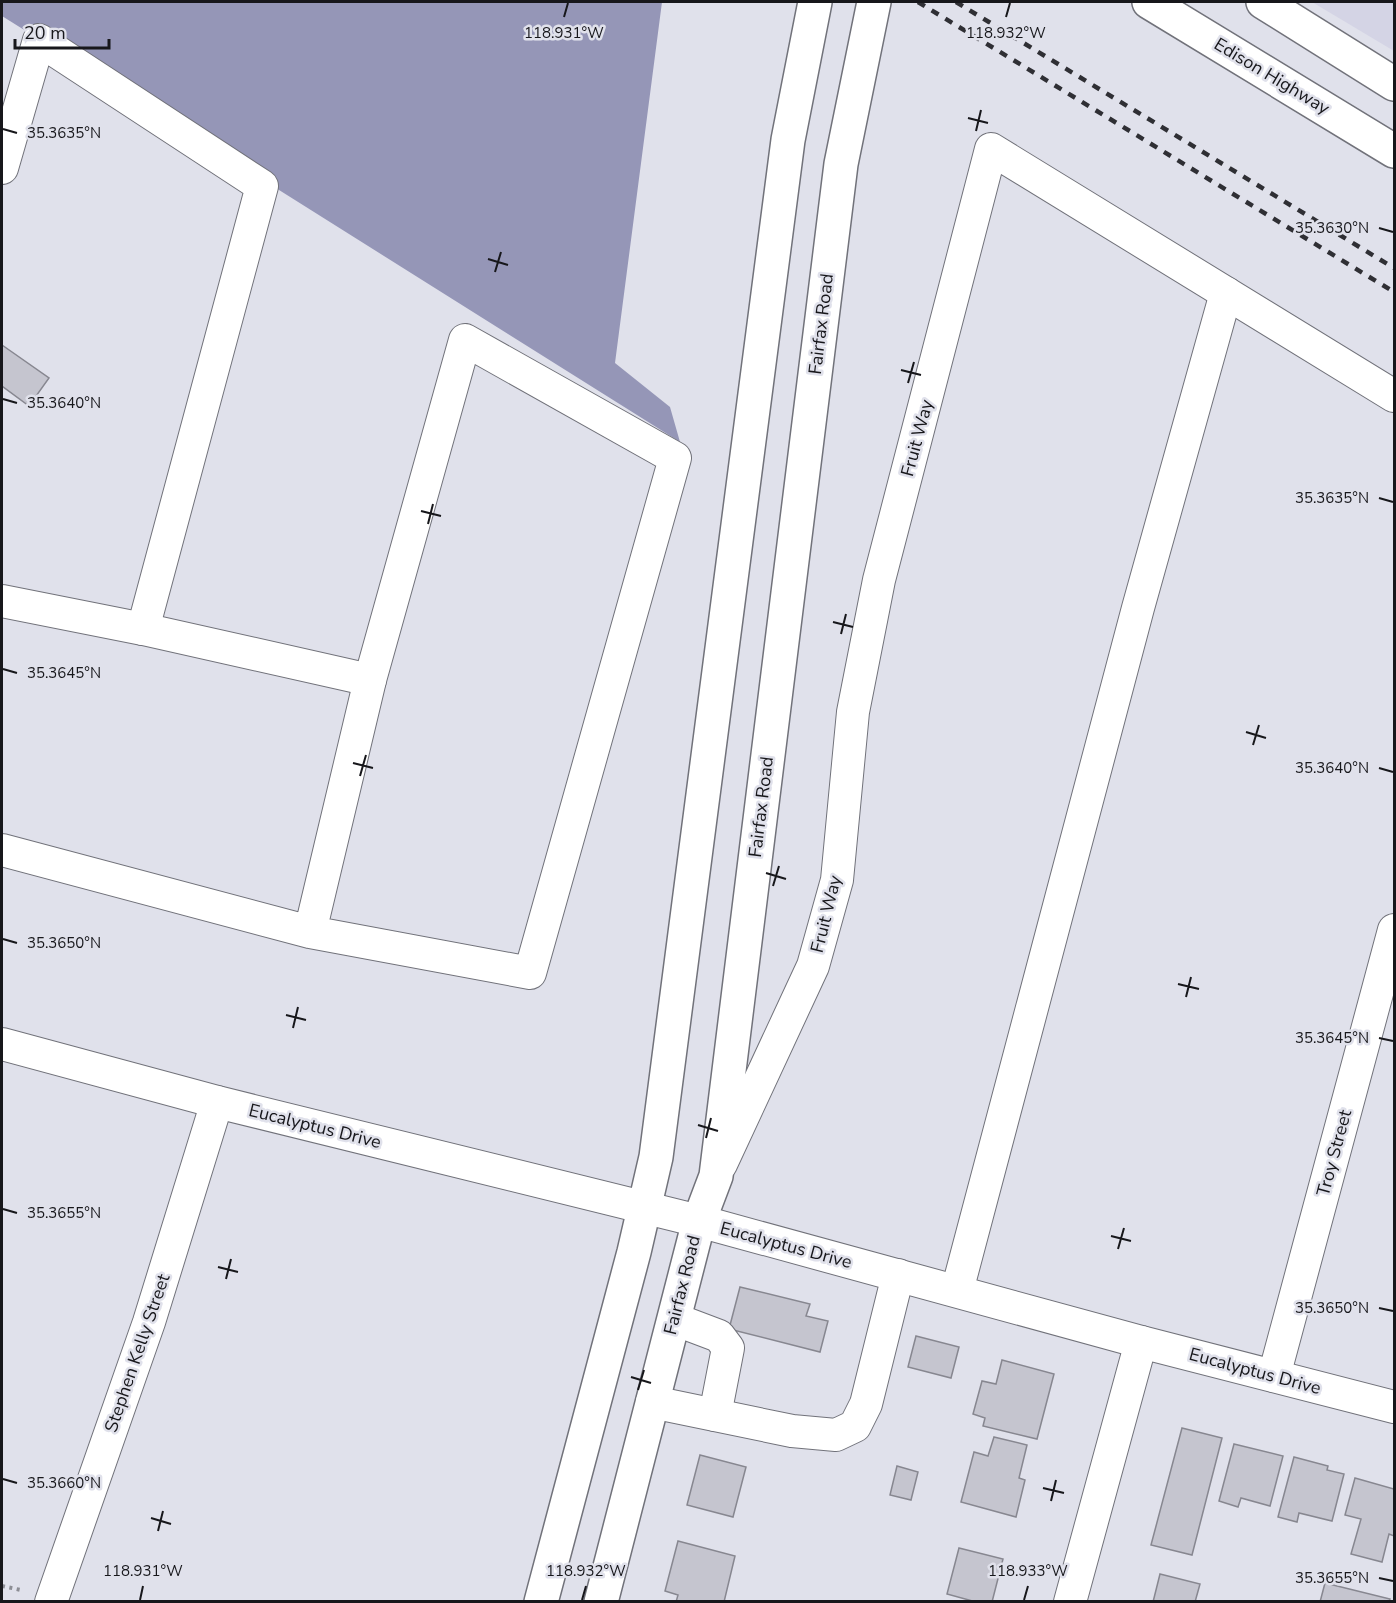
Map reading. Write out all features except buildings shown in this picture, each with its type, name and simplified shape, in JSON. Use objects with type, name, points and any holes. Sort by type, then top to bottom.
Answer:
[{"type":"main road","points":[[541,1602],[645,1208],[656,1157],[788,140],[815,2]]},
{"type":"main road","name":"Fairfax Road","points":[[601,1602],[699,1221],[716,1176],[841,164],[874,2]]},
{"type":"main road","name":"Edison Highway","points":[[1149,2],[1395,151]]},
{"type":"main road","points":[[1263,2],[1395,84]]},
{"type":"street","points":[[2,168],[39,40],[262,186],[143,629]]},
{"type":"street","name":"Fruit Way","points":[[716,1176],[813,966],[837,880],[853,712],[879,580],[992,149],[1395,396]]},
{"type":"street","points":[[957,1291],[1135,619],[1226,293]]},
{"type":"street","points":[[2,849],[310,932],[530,973],[675,458],[465,340],[370,680],[310,932]]},
{"type":"street","points":[[2,601],[143,629],[370,680]]},
{"type":"street","name":"Troy Street","points":[[1274,1376],[1383,1021],[1395,930]]},
{"type":"street","name":"Eucalyptus Drive","points":[[2,1044],[217,1102],[699,1221],[1141,1342],[1395,1407]]},
{"type":"street","name":"Stephen Kelly Street","points":[[51,1602],[149,1322],[217,1102]]},
{"type":"street","points":[[652,1402],[792,1431],[836,1435],[855,1426],[866,1404],[898,1275]]},
{"type":"street","points":[[674,1319],[719,1336],[728,1348],[715,1415]]},
{"type":"street","points":[[1071,1602],[1141,1342]]},
{"type":"shaded area","points":[[1312,2],[1394,2],[1394,51]]},
{"type":"water","points":[[2,2],[662,2],[615,363],[670,407],[680,442],[2,16]]},
{"type":"railway","points":[[918,2],[1394,292]]},
{"type":"railway","points":[[956,2],[1394,268]]}]
